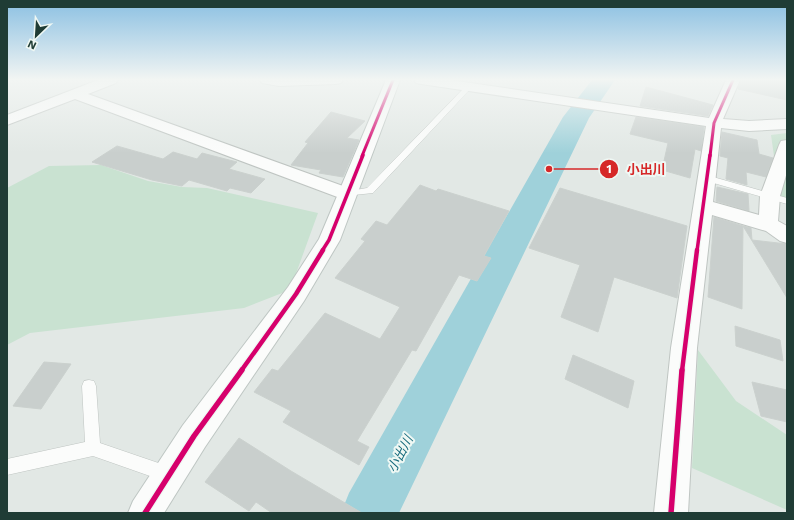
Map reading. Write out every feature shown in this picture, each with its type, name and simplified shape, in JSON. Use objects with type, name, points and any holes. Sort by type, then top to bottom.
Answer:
[{"type":"street","points":[[7,120],[48,104]]},
{"type":"street","points":[[103,104],[347,194]]},
{"type":"street","points":[[146,513],[194,436],[296,294],[329,240],[383,104]]},
{"type":"street","points":[[586,104],[714,123],[786,127]]},
{"type":"street","points":[[671,513],[684,348],[714,123],[722,104]]},
{"type":"street","points":[[768,224],[779,199],[787,145]]},
{"type":"street","points":[[703,206],[768,224],[787,236]]},
{"type":"lane","points":[[347,194],[370,191],[452,104]]},
{"type":"lane","points":[[706,178],[779,199]]},
{"type":"lane","points":[[89,386],[92,448]]},
{"type":"lane","points":[[7,467],[92,448],[170,474]]},
{"type":"green space","points":[[787,133],[787,200],[780,198],[771,135]]},
{"type":"green space","points":[[101,165],[148,181],[182,187],[207,188],[318,213],[290,290],[244,308],[30,333],[7,345],[7,188],[49,166]]},
{"type":"green space","points":[[698,350],[736,401],[787,435],[787,510],[692,468]]},
{"type":"building","points":[[641,104],[713,105],[708,116],[640,106]]},
{"type":"building","points":[[331,112],[365,121],[347,138],[359,140],[343,177],[319,173],[321,170],[291,165],[308,143],[305,142]]},
{"type":"building","points":[[636,117],[704,127],[701,151],[695,149],[690,178],[662,170],[668,143],[630,134]]},
{"type":"building","points":[[722,132],[757,140],[759,154],[773,158],[766,177],[746,172],[747,185],[726,179],[728,158],[720,156]]},
{"type":"building","points":[[117,146],[163,159],[173,152],[197,159],[202,153],[237,162],[229,169],[265,179],[251,193],[230,188],[227,191],[189,180],[182,186],[152,180],[92,162]]},
{"type":"building","points":[[420,185],[436,191],[438,189],[509,211],[484,256],[491,258],[477,281],[459,275],[416,351],[412,350],[357,441],[369,447],[359,465],[283,422],[291,411],[254,392],[272,369],[278,371],[325,313],[380,339],[400,307],[335,278],[365,241],[361,239],[376,221],[387,225]]},
{"type":"building","points":[[717,187],[748,194],[749,211],[716,201]]},
{"type":"building","points":[[560,188],[687,226],[677,298],[614,277],[598,332],[561,317],[580,265],[529,248]]},
{"type":"building","points":[[714,217],[743,226],[742,309],[708,297]]},
{"type":"building","points":[[743,226],[751,228],[752,240],[787,244],[787,298]]},
{"type":"building","points":[[735,326],[780,340],[783,361],[736,346]]},
{"type":"building","points":[[573,355],[634,381],[628,408],[565,379]]},
{"type":"building","points":[[44,362],[71,364],[41,409],[13,406]]},
{"type":"building","points":[[752,382],[787,390],[787,422],[761,416]]},
{"type":"building","points":[[239,438],[362,513],[272,513],[256,502],[249,511],[205,482]]},
{"type":"waterway","name":"小出川","points":[[369,513],[576,117],[586,104]]},
{"type":"cycle path","points":[[145,513],[194,436],[296,294],[329,240],[383,104]]},
{"type":"cycle path","points":[[671,513],[684,348],[714,123],[722,104]]},
{"type":"place","name":"小出川","points":[[549,169]]}]
